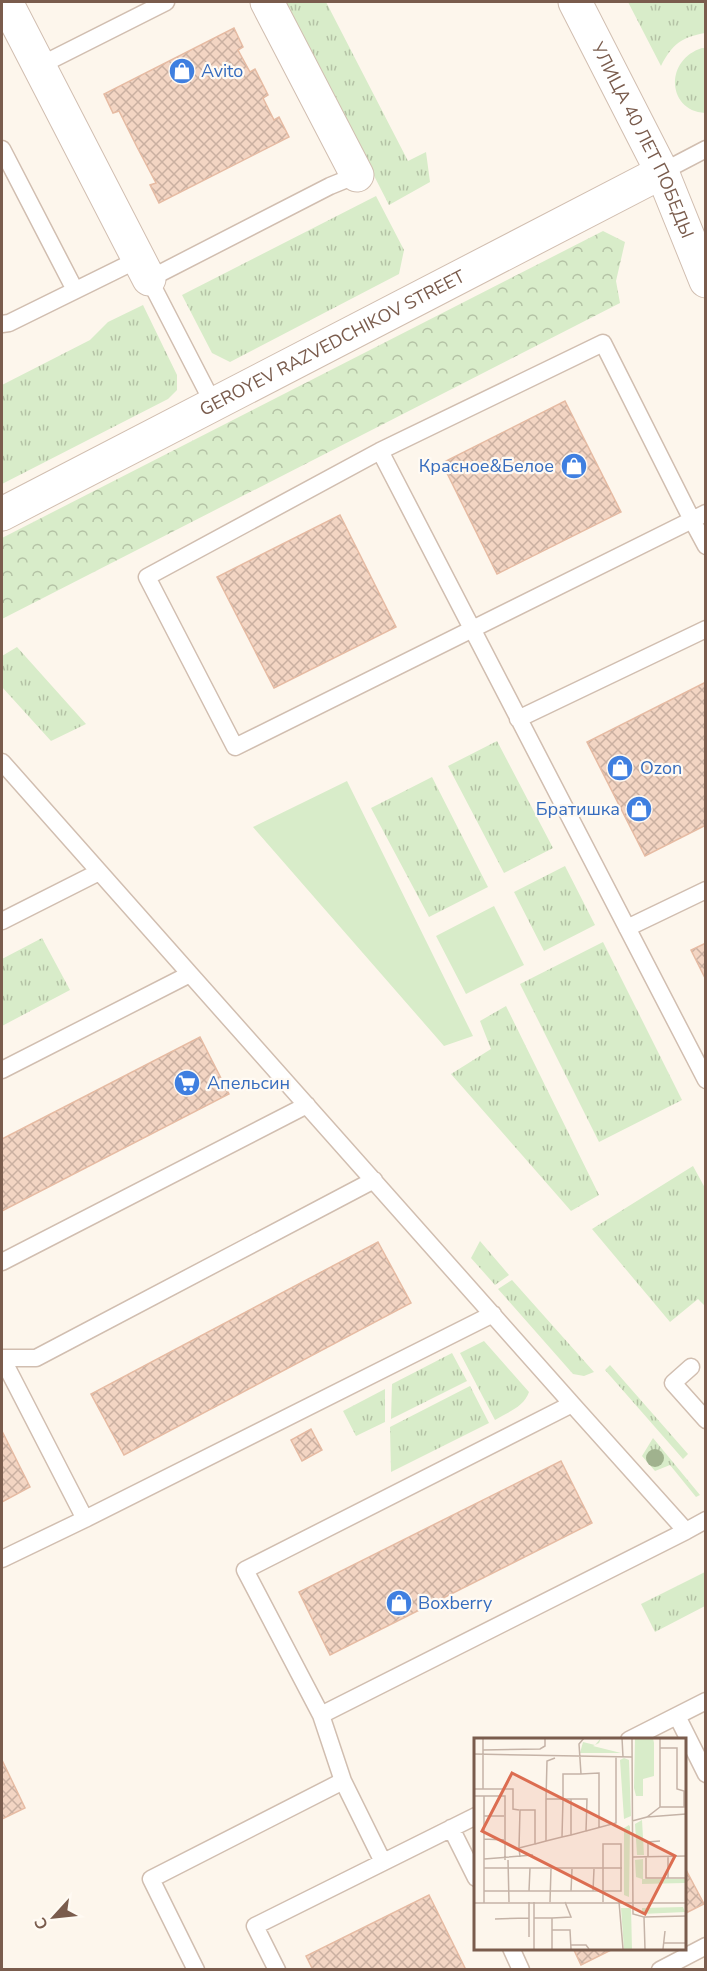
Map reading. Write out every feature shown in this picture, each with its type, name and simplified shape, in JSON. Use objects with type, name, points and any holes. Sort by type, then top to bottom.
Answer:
[{"type":"street","points":[[6,2],[144,269]]},
{"type":"street","points":[[267,2],[357,175]]},
{"type":"street","name":"УЛИЦА 40 ЛЕТ ПОБЕДЫ","points":[[575,2],[662,172],[705,282]]},
{"type":"street","name":"GEROYEV RAZVEDCHIKOV STREET","points":[[2,514],[662,172]]},
{"type":"lane","points":[[39,66],[166,2]]},
{"type":"lane","points":[[2,149],[75,290]]},
{"type":"lane","points":[[662,172],[705,149]]},
{"type":"lane","points":[[2,324],[9,323],[75,290],[144,269],[357,175]]},
{"type":"lane","points":[[144,269],[213,403]]},
{"type":"lane","points":[[699,516],[236,747],[147,577],[380,451],[603,343],[699,516],[705,546]]},
{"type":"lane","points":[[380,451],[705,1080]]},
{"type":"lane","points":[[519,719],[705,629]]},
{"type":"lane","points":[[2,762],[686,1531]]},
{"type":"lane","points":[[2,921],[99,872]]},
{"type":"lane","points":[[627,928],[705,890]]},
{"type":"lane","points":[[2,1070],[190,974]]},
{"type":"lane","points":[[2,1262],[307,1105]]},
{"type":"lane","points":[[85,1519],[2,1358],[36,1358],[374,1180]]},
{"type":"lane","points":[[2,1559],[493,1314]]},
{"type":"lane","points":[[691,1367],[673,1383],[705,1420]]},
{"type":"lane","points":[[383,1862],[343,1780],[321,1715],[245,1570],[572,1404]]},
{"type":"lane","points":[[321,1715],[705,1520]]},
{"type":"lane","points":[[633,1738],[705,1701]]},
{"type":"lane","points":[[677,1716],[705,1774]]},
{"type":"lane","points":[[196,1970],[151,1879],[343,1780]]},
{"type":"lane","points":[[277,1970],[255,1926],[474,1817]]},
{"type":"lane","points":[[451,1828],[474,1874]]},
{"type":"lane","points":[[660,1970],[705,1946]]},
{"type":"lane","points":[[512,1950],[521,1970]]},
{"type":"green space","points":[[285,2],[326,2],[408,161],[426,152],[430,182],[389,205]]},
{"type":"green space","points":[[628,2],[705,2],[705,33],[678,43],[669,52],[661,66]]},
{"type":"green space","points":[[706,48],[705,113],[692,110],[683,104],[677,95],[675,84],[676,73],[681,63],[690,54]]},
{"type":"green space","points":[[376,196],[404,250],[399,274],[230,362],[212,353],[182,295]]},
{"type":"green space","points":[[603,231],[625,242],[616,281],[620,303],[2,619],[2,538]]},
{"type":"green space","points":[[143,305],[177,375],[177,390],[168,399],[2,484],[2,385],[90,340],[108,322]]},
{"type":"green space","points":[[17,647],[86,724],[51,741],[2,687],[2,656]]},
{"type":"green space","points":[[497,741],[553,848],[504,873],[448,766]]},
{"type":"green space","points":[[432,777],[488,887],[429,917],[371,808]]},
{"type":"green space","points":[[347,781],[473,1036],[444,1046],[253,827]]},
{"type":"green space","points":[[565,866],[595,925],[544,951],[514,892]]},
{"type":"green space","points":[[494,906],[524,965],[466,994],[436,936]]},
{"type":"green space","points":[[42,938],[70,990],[2,1026],[2,959]]},
{"type":"green space","points":[[603,942],[682,1100],[599,1142],[520,984]]},
{"type":"green space","points":[[506,1006],[599,1195],[571,1211],[451,1074],[491,1049],[480,1021]]},
{"type":"green space","points":[[693,1166],[705,1188],[705,1306],[698,1299],[670,1322],[592,1229]]},
{"type":"green space","points":[[480,1241],[509,1275],[495,1285],[471,1258]]},
{"type":"green space","points":[[512,1280],[594,1372],[584,1376],[573,1374],[498,1289]]},
{"type":"green space","points":[[484,1341],[529,1392],[523,1402],[495,1420],[460,1353]]},
{"type":"green space","points":[[452,1353],[467,1381],[391,1419],[392,1384]]},
{"type":"green space","points":[[610,1365],[688,1454],[683,1459],[605,1370]]},
{"type":"green space","points":[[470,1386],[489,1423],[391,1472],[390,1427]]},
{"type":"green space","points":[[385,1389],[385,1422],[356,1436],[343,1411]]},
{"type":"green space","points":[[653,1438],[700,1495],[696,1497],[670,1465],[655,1471],[642,1456]]},
{"type":"green space","points":[[705,1572],[705,1606],[655,1632],[641,1604]]},
{"type":"building","points":[[234,28],[243,47],[238,50],[250,72],[255,69],[268,95],[263,98],[274,120],[279,117],[289,137],[159,203],[150,185],[156,183],[119,111],[113,113],[104,94]]},
{"type":"building","points":[[565,401],[621,512],[497,574],[442,463]]},
{"type":"building","points":[[340,515],[396,627],[274,688],[217,577]]},
{"type":"building","points":[[706,682],[706,825],[645,856],[587,742]]},
{"type":"building","points":[[706,943],[706,980],[691,950]]},
{"type":"building","points":[[200,1037],[229,1094],[2,1211],[2,1139]]},
{"type":"building","points":[[378,1242],[411,1303],[124,1455],[91,1394]]},
{"type":"building","points":[[311,1429],[322,1450],[302,1461],[291,1440]]},
{"type":"building","points":[[2,1431],[30,1487],[2,1502]]},
{"type":"building","points":[[561,1461],[592,1523],[330,1655],[299,1592]]},
{"type":"building","points":[[2,1760],[25,1808],[2,1819]]},
{"type":"building","points":[[686,1870],[704,1904],[686,1913]]},
{"type":"building","points":[[429,1895],[466,1970],[313,1970],[306,1956]]},
{"type":"building","points":[[574,1950],[611,1950],[581,1965]]},
{"type":"place","name":"Avito","points":[[182,71]]},
{"type":"place","name":"Красное&Белое","points":[[574,466]]},
{"type":"place","name":"Ozon","points":[[620,768]]},
{"type":"place","name":"Братишка","points":[[639,809]]},
{"type":"place","name":"Апельсин","points":[[187,1083]]},
{"type":"place","name":"Boxberry","points":[[399,1603]]}]
